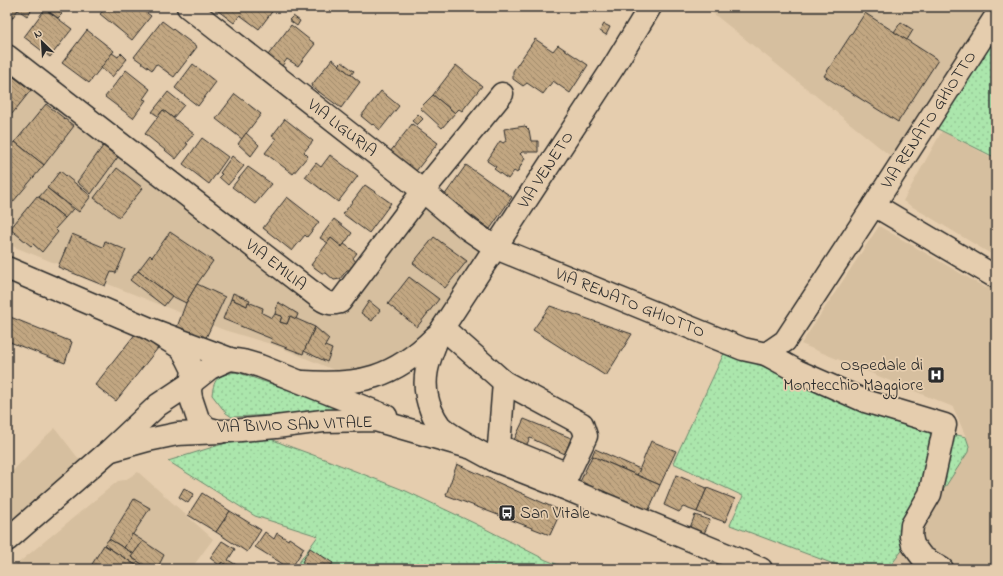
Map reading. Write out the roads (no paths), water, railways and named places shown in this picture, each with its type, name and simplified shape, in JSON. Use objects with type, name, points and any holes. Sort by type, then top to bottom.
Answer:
[{"type":"street","name":"VIA LIGURIA","points":[[188,7],[423,191],[468,229],[496,248]]},
{"type":"street","name":"VIA VENETO","points":[[301,382],[322,383],[354,381],[389,371],[416,355],[441,330],[614,66],[650,7]]},
{"type":"street","name":"VIA RENATO GHIOTTO","points":[[766,354],[785,341],[996,16]]},
{"type":"street","name":"VIA EMILIA","points":[[7,56],[321,300],[333,304],[340,302],[423,191],[502,94]]},
{"type":"street","name":"VIA RENATO GHIOTTO","points":[[874,204],[994,276]]},
{"type":"street","name":"VIA RENATO GHIOTTO","points":[[496,248],[743,349],[766,354],[797,371],[865,401],[945,425],[930,494],[912,525],[911,536],[913,546],[918,553],[942,569]]},
{"type":"street","name":"VIA BIVIO SAN VITALE","points":[[7,268],[150,329],[230,359],[260,366],[463,445]]},
{"type":"street","name":"VIA BIVIO SAN VITALE","points":[[150,329],[183,351],[193,370],[190,398],[198,419],[207,428],[218,431],[230,431],[323,421],[375,420],[497,454],[565,480],[761,569]]},
{"type":"street","name":"VIA VENETO","points":[[441,330],[425,374],[426,393],[428,403],[434,417],[439,424],[463,445]]},
{"type":"street","points":[[441,330],[504,382],[582,424],[586,436],[565,480]]},
{"type":"street","points":[[7,540],[109,451],[158,405],[191,383],[210,368],[230,359]]},
{"type":"street","points":[[497,454],[504,382]]},
{"type":"street","points":[[109,451],[148,440],[177,434],[230,431]]},
{"type":"place","name":"Ospedale di Montecchio Maggiore","points":[[936,375]]},
{"type":"place","name":"San Vitale","points":[[507,513]]}]
